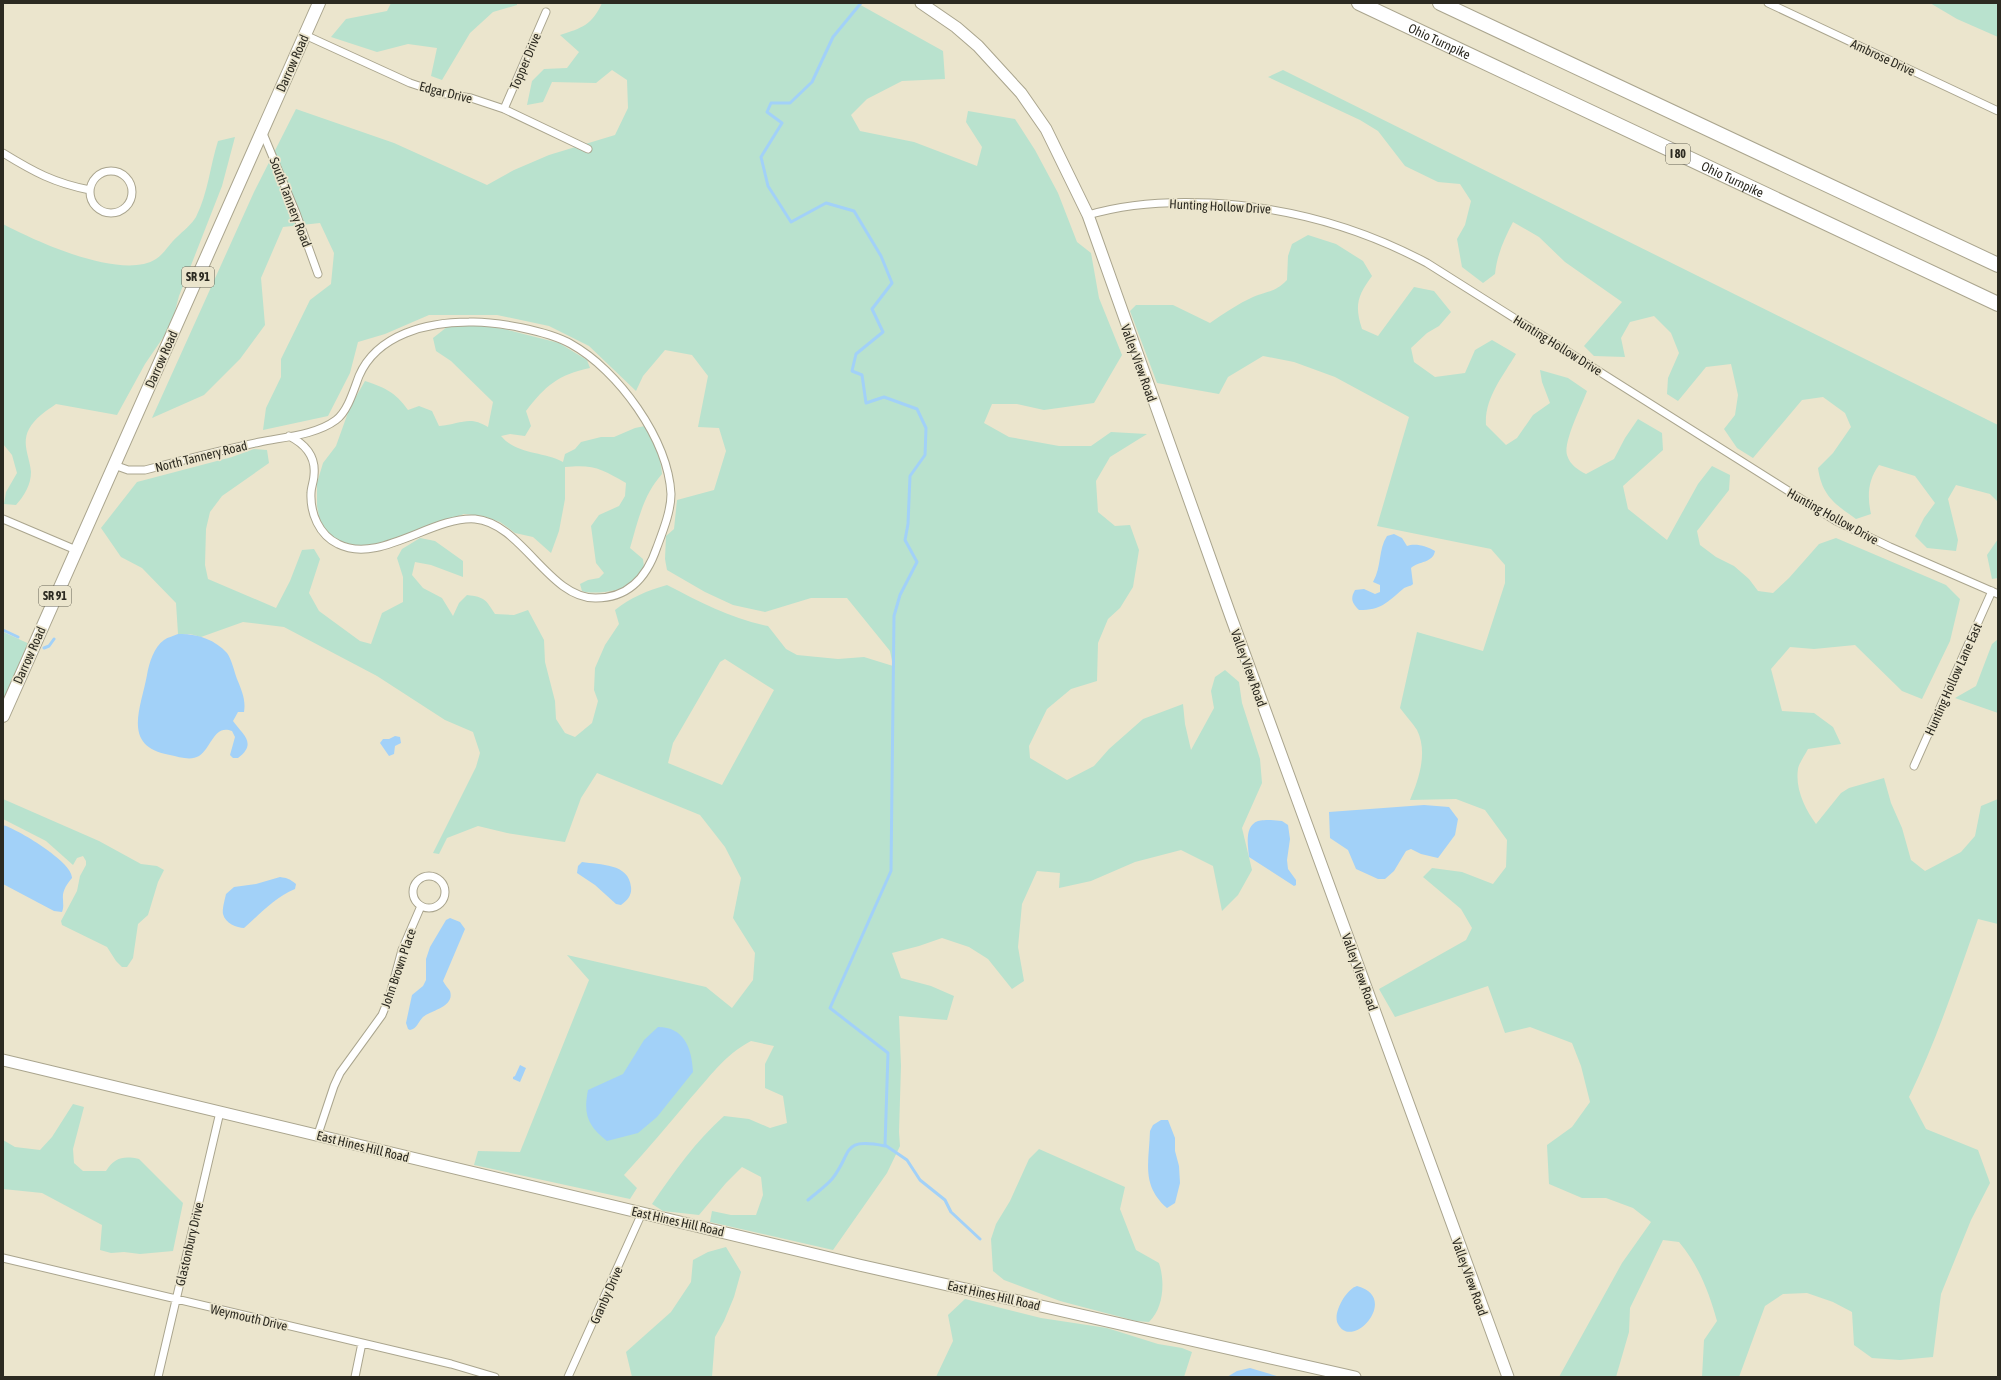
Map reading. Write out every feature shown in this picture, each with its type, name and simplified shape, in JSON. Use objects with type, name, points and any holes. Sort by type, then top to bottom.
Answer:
[{"type":"highway","name":"Ohio Turnpike","points":[[1359,3],[1998,304]]},
{"type":"highway","points":[[1440,3],[1998,265]]},
{"type":"main road","name":"Darrow Road","points":[[3,716],[319,3]]},
{"type":"main road","name":"Valley View Road","points":[[921,3],[956,27],[978,46],[1021,93],[1046,129],[1088,215],[1228,610],[1508,1377]]},
{"type":"main road","name":"East Hines Hill Road","points":[[3,1060],[1106,1322],[1355,1377]]},
{"type":"street","name":"Ambrose Drive","points":[[1768,3],[1998,111]]},
{"type":"street","name":"Topper Drive","points":[[504,110],[546,12]]},
{"type":"street","name":"Edgar Drive","points":[[305,35],[410,83],[440,93],[471,98],[504,110],[588,150]]},
{"type":"street","name":"South Tannery Road","points":[[262,130],[296,213],[318,274]]},
{"type":"street","points":[[3,153],[40,175],[71,186],[90,190]]},
{"type":"street","points":[[113,171],[127,178],[131,186],[132,194],[130,201],[125,208],[118,212],[110,213],[95,205],[91,198],[90,190],[92,183],[98,176],[105,172],[113,171]]},
{"type":"street","name":"Hunting Hollow Drive","points":[[1088,215],[1112,208],[1147,204],[1179,202],[1242,205],[1297,213],[1358,231],[1394,246],[1427,263],[1836,521],[1890,547],[1995,592]]},
{"type":"street","name":"North Tannery Road","points":[[114,465],[128,470],[145,470],[289,436],[309,432],[338,419],[348,402],[364,367],[375,352],[387,343],[402,335],[431,325],[481,322],[508,326],[556,337],[570,343],[606,371],[620,386],[650,429],[660,449],[668,475],[671,495],[669,508],[654,557],[645,573],[636,584],[626,591],[610,597],[582,597],[568,590],[504,531],[489,522],[478,520],[452,522],[365,550],[349,549],[333,542],[320,528],[312,509],[311,497],[315,473],[311,456],[300,442],[289,436]]},
{"type":"street","points":[[3,519],[76,550]]},
{"type":"street","name":"Hunting Hollow Lane East","points":[[1914,766],[1995,592]]},
{"type":"street","points":[[425,876],[436,878],[443,884],[443,899],[440,903],[431,908],[421,906],[417,903],[412,893],[416,882],[425,876]]},
{"type":"street","name":"John Brown Place","points":[[318,1134],[334,1086],[340,1073],[382,1015],[389,998],[402,950],[421,906]]},
{"type":"street","name":"Glastonbury Drive","points":[[158,1377],[220,1112]]},
{"type":"street","name":"Granby Drive","points":[[568,1377],[642,1213]]},
{"type":"street","name":"Weymouth Drive","points":[[3,1258],[451,1364],[495,1377]]},
{"type":"street","points":[[355,1377],[362,1343]]},
{"type":"green space","points":[[391,3],[517,3],[517,5],[493,12],[470,33],[442,80],[431,76],[437,48],[408,44],[377,52],[331,37],[346,19],[387,11]]},
{"type":"green space","points":[[602,3],[857,3],[943,51],[945,79],[902,81],[867,99],[851,115],[860,131],[914,142],[977,166],[982,147],[966,122],[968,111],[1015,119],[1035,150],[1058,193],[1077,242],[1091,253],[1099,298],[1122,355],[1094,403],[1044,410],[1017,404],[992,404],[984,423],[1009,437],[1059,446],[1091,446],[1111,432],[1147,434],[1110,457],[1096,481],[1098,512],[1115,526],[1130,525],[1139,550],[1133,587],[1120,608],[1108,619],[1098,643],[1097,681],[1071,689],[1047,709],[1029,746],[1030,758],[1067,780],[1094,766],[1109,749],[1143,719],[1183,704],[1185,724],[1191,750],[1214,708],[1211,691],[1215,677],[1225,670],[1239,682],[1242,703],[1260,759],[1262,783],[1242,828],[1252,870],[1238,895],[1222,911],[1213,866],[1181,850],[1135,862],[1091,881],[1059,888],[1060,873],[1037,871],[1022,904],[1018,947],[1024,981],[1012,989],[988,959],[969,947],[942,938],[892,953],[901,978],[931,986],[954,996],[947,1020],[899,1016],[901,1066],[900,1146],[887,1173],[833,1250],[710,1222],[712,1211],[731,1215],[756,1215],[763,1195],[761,1177],[742,1167],[726,1183],[699,1215],[663,1211],[652,1204],[694,1147],[724,1116],[749,1119],[770,1128],[787,1123],[783,1096],[765,1088],[765,1064],[774,1046],[751,1041],[733,1053],[717,1068],[624,1175],[637,1188],[630,1199],[474,1165],[478,1151],[520,1152],[589,980],[567,955],[706,987],[732,1008],[753,980],[755,953],[733,918],[741,878],[725,847],[700,815],[597,773],[581,798],[565,842],[507,833],[478,826],[447,838],[439,854],[433,853],[476,767],[480,753],[473,732],[445,720],[377,676],[284,627],[243,622],[201,637],[190,634],[178,634],[176,603],[142,568],[121,557],[101,528],[137,482],[232,457],[254,449],[267,450],[269,463],[222,496],[210,512],[206,529],[205,565],[208,579],[276,608],[290,581],[302,550],[314,549],[320,559],[309,593],[319,611],[360,641],[371,644],[382,613],[403,602],[403,577],[397,558],[402,549],[420,538],[435,541],[463,561],[463,577],[431,565],[415,562],[412,575],[423,588],[442,598],[453,616],[459,603],[467,595],[484,600],[495,614],[514,615],[528,610],[544,640],[545,662],[555,701],[556,719],[565,733],[575,737],[592,723],[598,701],[594,690],[595,668],[605,645],[619,624],[615,610],[627,601],[667,585],[704,604],[742,619],[768,626],[786,649],[797,655],[838,659],[864,657],[893,666],[890,651],[847,598],[811,598],[765,612],[733,605],[705,592],[667,570],[665,559],[666,536],[674,529],[677,500],[714,490],[726,451],[719,428],[698,427],[708,376],[692,355],[665,350],[643,376],[636,391],[589,346],[549,326],[497,315],[429,315],[385,334],[358,342],[350,373],[328,416],[263,430],[266,408],[281,377],[281,359],[310,300],[331,284],[334,253],[320,223],[283,227],[261,278],[265,325],[240,359],[204,395],[152,418],[254,192],[296,109],[394,143],[487,185],[514,170],[549,155],[615,135],[628,108],[627,80],[612,70],[596,83],[552,82],[543,102],[527,105],[532,81],[544,69],[567,68],[579,52],[560,35],[586,25]],"holes":[[[725,659],[774,690],[722,785],[668,763],[673,743],[720,662]]]},
{"type":"green space","points":[[1930,3],[1998,3],[1998,37],[1957,19]]},
{"type":"green space","points":[[1283,70],[1998,425],[1998,502],[1990,494],[1956,485],[1948,499],[1958,540],[1956,551],[1927,548],[1915,536],[1924,518],[1935,503],[1915,476],[1879,465],[1875,471],[1869,488],[1871,514],[1856,519],[1836,504],[1826,492],[1820,478],[1818,468],[1833,453],[1851,427],[1845,413],[1823,397],[1802,400],[1753,458],[1737,448],[1724,429],[1735,415],[1738,395],[1731,364],[1706,367],[1678,401],[1667,394],[1668,378],[1679,353],[1671,333],[1654,316],[1630,322],[1621,338],[1625,357],[1594,356],[1584,346],[1622,302],[1565,262],[1539,237],[1513,222],[1501,247],[1495,274],[1483,283],[1462,267],[1457,239],[1465,225],[1471,201],[1460,184],[1438,182],[1405,166],[1378,131],[1360,120],[1268,77]]},
{"type":"green space","points":[[235,137],[222,186],[179,296],[171,326],[145,364],[117,415],[56,404],[45,412],[34,421],[27,435],[26,445],[31,477],[26,490],[16,505],[4,504],[6,492],[17,473],[12,455],[3,444],[3,224],[36,240],[79,256],[101,262],[122,265],[141,265],[156,259],[162,254],[174,239],[190,225],[196,217],[206,189],[218,141]]},
{"type":"green space","points":[[1308,235],[1336,244],[1363,261],[1372,276],[1363,289],[1359,301],[1358,313],[1362,329],[1378,336],[1414,287],[1434,291],[1451,312],[1439,326],[1427,333],[1411,348],[1414,362],[1435,377],[1465,373],[1475,350],[1492,340],[1516,354],[1495,388],[1486,415],[1486,425],[1506,445],[1517,438],[1533,415],[1550,403],[1542,382],[1540,370],[1568,378],[1587,391],[1570,433],[1567,449],[1568,459],[1577,469],[1586,474],[1614,459],[1625,438],[1638,419],[1662,433],[1663,450],[1623,486],[1628,509],[1667,540],[1698,484],[1712,466],[1730,475],[1729,490],[1697,531],[1700,545],[1716,557],[1734,566],[1749,579],[1758,591],[1773,593],[1789,578],[1819,544],[1836,538],[1946,585],[1960,599],[1950,641],[1922,699],[1902,691],[1855,645],[1814,649],[1790,647],[1771,669],[1782,711],[1814,713],[1833,727],[1841,744],[1808,749],[1798,769],[1797,776],[1799,791],[1808,812],[1816,824],[1841,793],[1849,788],[1884,778],[1891,803],[1902,828],[1911,860],[1925,871],[1961,852],[1975,836],[1981,806],[1998,799],[1998,924],[1978,919],[1938,1031],[1909,1097],[1926,1129],[1978,1150],[1990,1183],[1971,1220],[1941,1294],[1933,1357],[1900,1360],[1872,1358],[1854,1345],[1852,1312],[1833,1302],[1807,1293],[1783,1294],[1765,1306],[1739,1377],[1702,1377],[1704,1340],[1717,1321],[1707,1290],[1698,1270],[1686,1251],[1679,1242],[1663,1240],[1630,1308],[1629,1332],[1616,1377],[1559,1377],[1622,1263],[1651,1222],[1633,1208],[1606,1198],[1582,1198],[1549,1184],[1547,1145],[1572,1127],[1590,1102],[1581,1066],[1572,1043],[1530,1027],[1505,1033],[1488,986],[1395,1017],[1379,989],[1466,940],[1472,928],[1461,909],[1423,877],[1432,868],[1462,872],[1493,884],[1506,867],[1507,840],[1485,810],[1456,799],[1410,800],[1419,774],[1422,747],[1417,730],[1400,708],[1417,632],[1483,651],[1505,583],[1505,565],[1491,549],[1377,526],[1409,417],[1335,377],[1294,362],[1263,356],[1228,377],[1219,394],[1157,383],[1130,311],[1136,305],[1173,305],[1210,323],[1253,297],[1275,289],[1287,280],[1288,256],[1292,244]]},
{"type":"green space","points":[[478,325],[504,329],[559,343],[587,360],[590,368],[561,378],[540,394],[526,411],[531,426],[525,436],[510,434],[501,436],[514,447],[563,462],[565,454],[575,449],[581,442],[601,437],[614,437],[635,428],[645,426],[656,449],[662,474],[655,482],[646,500],[630,548],[643,559],[644,567],[634,581],[628,586],[608,592],[593,593],[582,591],[580,584],[588,580],[599,578],[604,573],[596,563],[591,526],[599,515],[619,506],[625,496],[626,483],[604,471],[591,467],[565,467],[565,499],[559,531],[551,553],[533,537],[515,533],[500,522],[483,516],[464,514],[387,541],[361,547],[341,542],[327,533],[320,521],[317,506],[317,483],[323,463],[336,446],[350,407],[365,381],[390,391],[408,410],[419,406],[432,411],[439,426],[470,421],[481,423],[488,427],[493,402],[451,361],[436,351],[433,338],[447,327]]},
{"type":"green space","points":[[1998,539],[1998,578],[1992,579],[1987,555]]},
{"type":"green space","points":[[3,632],[34,646],[3,715]]},
{"type":"green space","points":[[1998,639],[1998,713],[1955,698],[1976,686],[1992,644]]},
{"type":"green space","points":[[3,799],[99,841],[141,864],[157,866],[164,870],[158,882],[148,915],[138,924],[133,958],[127,967],[122,967],[116,961],[107,947],[62,925],[61,921],[77,891],[80,876],[86,865],[86,861],[83,856],[77,858],[73,865],[46,841],[3,819]]},
{"type":"green space","points":[[73,1104],[84,1107],[73,1149],[74,1163],[83,1171],[106,1171],[116,1160],[124,1158],[139,1159],[183,1203],[173,1251],[140,1254],[124,1252],[111,1253],[100,1250],[102,1225],[42,1193],[3,1189],[3,1140],[15,1147],[40,1150],[52,1137]]},
{"type":"green space","points":[[1039,1149],[1125,1187],[1120,1209],[1136,1250],[1159,1263],[1161,1270],[1162,1294],[1158,1309],[1149,1322],[1136,1321],[1060,1301],[1004,1280],[993,1271],[991,1239],[996,1224],[1010,1201],[1029,1159]]},
{"type":"green space","points":[[726,1247],[741,1272],[734,1297],[724,1321],[715,1337],[712,1377],[632,1377],[626,1352],[671,1312],[691,1282],[693,1260],[708,1252]]},
{"type":"green space","points":[[965,1299],[1041,1318],[1107,1328],[1158,1344],[1182,1348],[1192,1352],[1184,1377],[936,1377],[953,1341],[948,1315]]},
{"type":"water","points":[[1394,534],[1402,538],[1407,546],[1425,546],[1435,551],[1434,555],[1429,560],[1411,568],[1412,585],[1404,588],[1388,602],[1379,607],[1359,610],[1352,601],[1353,593],[1355,590],[1364,589],[1375,594],[1380,592],[1380,585],[1373,582],[1378,570],[1384,541],[1387,536]]},
{"type":"water","points":[[178,634],[198,636],[211,641],[222,648],[230,659],[244,699],[244,712],[238,712],[233,721],[244,734],[248,743],[244,753],[238,758],[233,758],[230,755],[235,737],[232,731],[226,730],[217,733],[199,756],[192,758],[177,757],[155,751],[145,744],[140,735],[138,724],[139,713],[151,660],[160,643]]},
{"type":"water","points":[[395,736],[400,737],[401,743],[395,746],[394,754],[389,756],[380,743],[383,739],[389,739]]},
{"type":"water","points":[[1424,805],[1449,807],[1458,819],[1455,835],[1438,858],[1421,854],[1411,849],[1406,851],[1394,871],[1385,879],[1378,879],[1356,869],[1348,850],[1330,838],[1329,812]]},
{"type":"water","points":[[1258,821],[1282,821],[1288,825],[1290,839],[1287,860],[1288,869],[1296,880],[1296,885],[1294,886],[1249,857],[1248,837],[1251,827]]},
{"type":"water","points":[[3,825],[31,839],[43,847],[54,855],[70,871],[72,878],[64,890],[62,912],[54,911],[3,884]]},
{"type":"water","points":[[582,862],[605,865],[619,869],[625,873],[629,879],[631,887],[631,892],[628,899],[621,905],[616,904],[595,885],[577,873],[578,866]]},
{"type":"water","points":[[280,877],[288,879],[296,884],[295,889],[274,901],[244,928],[235,926],[226,920],[223,914],[223,907],[226,894],[234,887],[256,884]]},
{"type":"water","points":[[450,918],[460,922],[465,929],[443,981],[450,991],[451,996],[446,1004],[423,1017],[416,1027],[410,1030],[408,1029],[406,1023],[412,995],[423,986],[426,980],[426,959],[430,947],[446,920]]},
{"type":"water","points":[[658,1027],[667,1028],[674,1031],[685,1040],[691,1055],[693,1072],[657,1117],[638,1133],[607,1141],[595,1130],[588,1119],[586,1106],[588,1090],[623,1074],[644,1040]]},
{"type":"water","points":[[520,1065],[526,1068],[520,1082],[513,1079],[513,1077],[515,1076]]},
{"type":"water","points":[[1161,1120],[1168,1120],[1175,1138],[1175,1151],[1179,1166],[1180,1183],[1175,1203],[1167,1208],[1153,1191],[1148,1173],[1150,1131],[1153,1125]]},
{"type":"water","points":[[1357,1286],[1369,1292],[1375,1301],[1374,1310],[1369,1320],[1362,1327],[1353,1331],[1345,1331],[1338,1324],[1338,1308],[1349,1292]]},
{"type":"water","points":[[1250,1368],[1280,1377],[1227,1377],[1237,1371]]},
{"type":"waterway","points":[[861,3],[833,37],[812,82],[790,103],[771,103],[767,112],[782,123],[761,157],[768,186],[791,222],[826,203],[854,211],[881,256],[892,283],[872,309],[883,332],[856,354],[852,371],[862,375],[866,403],[884,397],[917,409],[926,428],[925,455],[910,476],[908,524],[905,540],[917,562],[900,595],[894,616],[891,871],[830,1008],[888,1053],[885,1145],[907,1160],[920,1180],[945,1200],[951,1212],[980,1239]]},
{"type":"waterway","points":[[3,630],[18,637]]},
{"type":"waterway","points":[[44,648],[49,646],[54,639]]},
{"type":"waterway","points":[[808,1200],[832,1179],[846,1155],[854,1146],[861,1144],[885,1146]]}]
